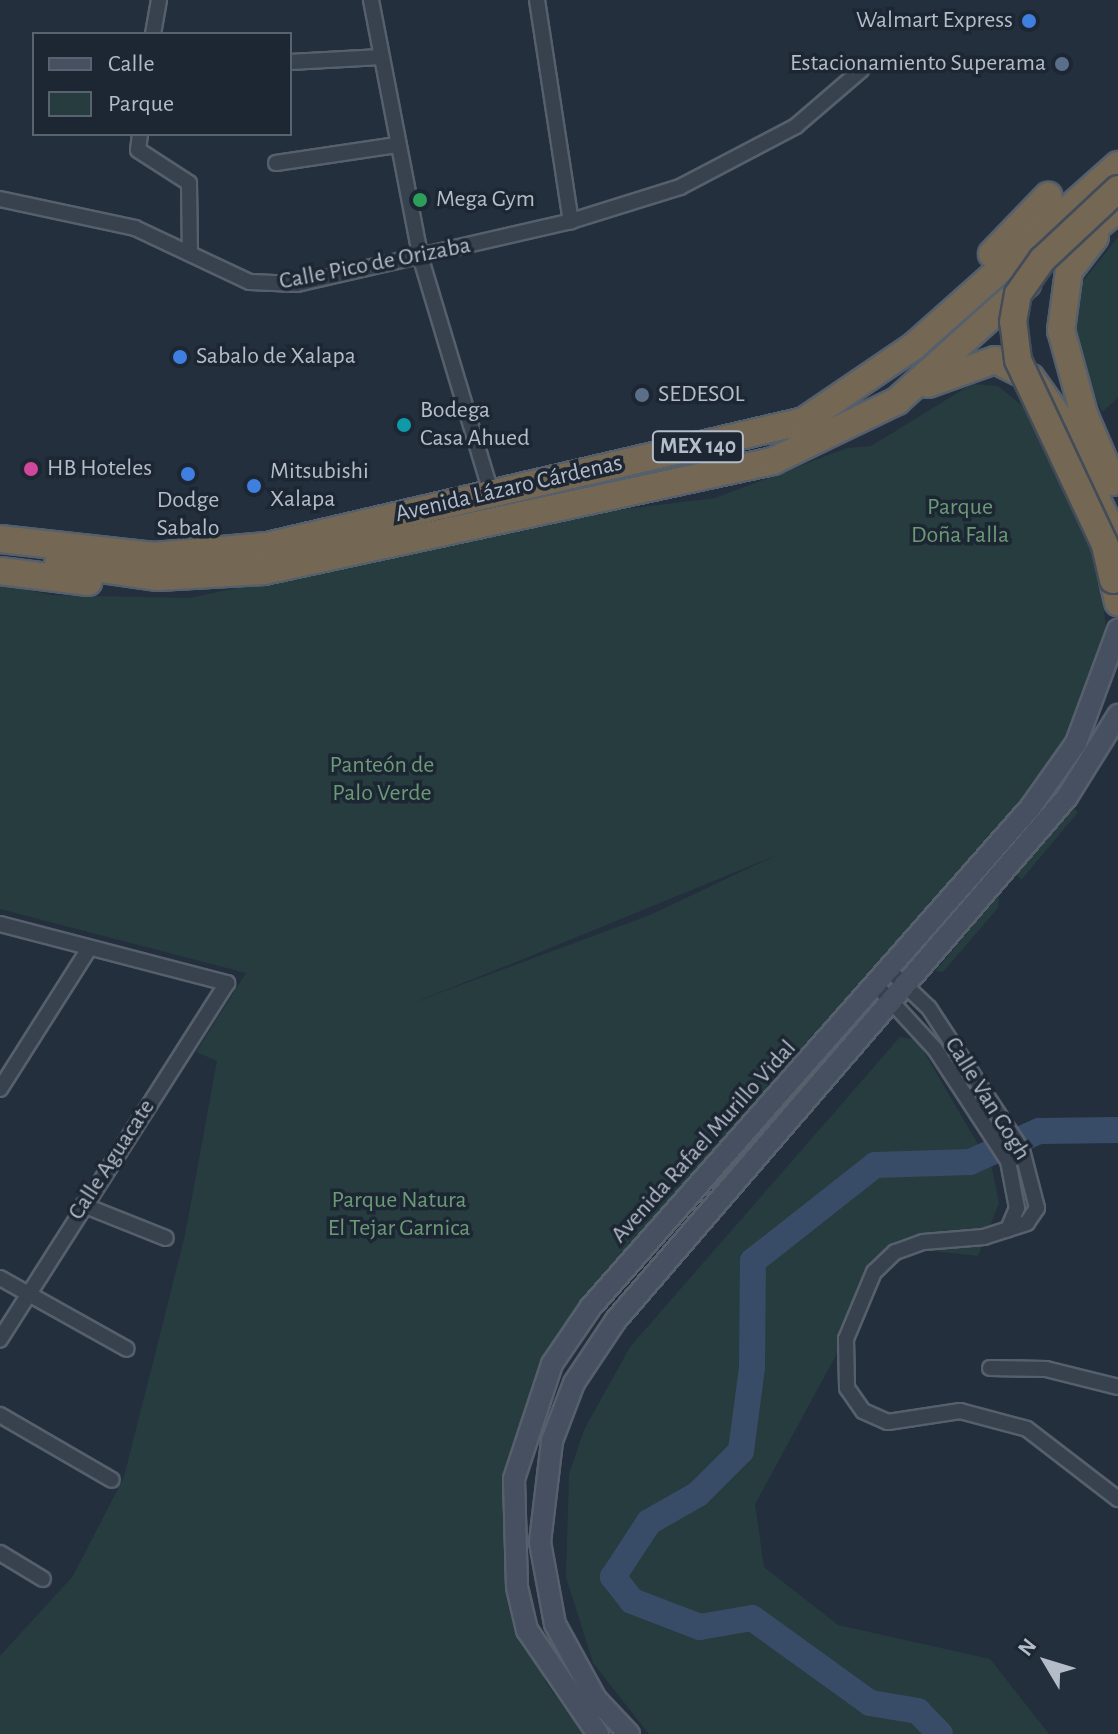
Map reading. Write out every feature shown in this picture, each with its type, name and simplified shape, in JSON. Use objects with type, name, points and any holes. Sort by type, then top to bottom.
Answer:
[{"type":"highway","name":"Avenida Lázaro Cárdenas","points":[[0,539],[117,555],[195,555],[267,546],[804,421],[913,347],[1118,165]]},
{"type":"highway","points":[[913,347],[935,306],[1048,196]]},
{"type":"highway","name":"Avenida Lázaro Cárdenas","points":[[0,552],[158,577],[264,571],[717,476],[814,447],[897,401],[1116,204]]},
{"type":"highway","points":[[1115,489],[1084,414],[1061,330],[1069,271],[1116,204]]},
{"type":"highway","points":[[1116,204],[1042,260],[1018,294],[1013,322],[1018,360],[1105,545],[1116,591]]},
{"type":"highway","points":[[897,401],[979,362],[995,360],[1031,378],[1059,417],[1118,545]]},
{"type":"highway","points":[[0,522],[161,544],[195,555]]},
{"type":"highway","points":[[0,571],[92,582],[158,577]]},
{"type":"main road","name":"Avenida Rafael Murillo Vidal","points":[[629,1734],[596,1699],[555,1624],[540,1542],[552,1441],[574,1383],[616,1320],[892,1003],[892,982],[1063,764],[1098,696],[1118,630]]},
{"type":"main road","name":"Avenida Rafael Murillo Vidal","points":[[598,1734],[527,1630],[517,1587],[514,1479],[528,1421],[552,1364],[590,1308],[1067,797],[1118,715]]},
{"type":"street","points":[[153,32],[159,0]]},
{"type":"street","points":[[371,0],[421,259],[491,492]]},
{"type":"street","points":[[537,0],[571,221]]},
{"type":"street","points":[[292,62],[381,57]]},
{"type":"street","name":"Calle Pico de Orizaba","points":[[0,199],[135,228],[190,251],[228,274],[274,285],[421,259],[571,221],[680,187],[772,141],[861,70]]},
{"type":"street","points":[[140,136],[138,150],[189,183],[190,251]]},
{"type":"street","points":[[276,163],[397,145]]},
{"type":"street","points":[[0,924],[89,949],[0,1089]]},
{"type":"street","name":"Calle Aguacate","points":[[0,1340],[227,983],[89,949]]},
{"type":"street","name":"Calle Van Gogh","points":[[892,982],[950,1039],[1003,1137],[1017,1208],[1008,1229]]},
{"type":"street","name":"Calle Van Gogh","points":[[892,1003],[935,1049],[1003,1137],[1022,1150],[1037,1208],[1027,1223],[1008,1229]]},
{"type":"street","points":[[935,1049],[950,1039]]},
{"type":"street","points":[[83,1205],[166,1238]]},
{"type":"street","points":[[1008,1229],[923,1242],[895,1252],[874,1272],[846,1339],[847,1388],[863,1411],[888,1422],[960,1411],[1027,1429],[1118,1499]]},
{"type":"street","points":[[0,1278],[127,1349]]},
{"type":"street","points":[[990,1368],[1046,1369],[1118,1387]]},
{"type":"street","points":[[0,1415],[112,1480]]},
{"type":"street","points":[[0,1553],[43,1579]]},
{"type":"green space","points":[[1118,237],[1118,398],[1102,412],[1075,351],[1065,304]]},
{"type":"green space","points":[[972,384],[998,386],[1031,413],[1097,554],[1106,627],[1100,657],[1069,740],[1046,771],[570,1335],[515,1467],[528,1642],[546,1683],[584,1734],[0,1734],[0,1656],[73,1576],[124,1477],[185,1235],[217,1061],[196,1052],[246,973],[0,909],[0,584],[51,595],[189,598],[593,513],[715,498],[847,448],[871,446]],"holes":[[[779,854],[650,915],[407,1005]]]},
{"type":"green space","points":[[1072,807],[1078,812],[1022,880],[1015,874]]},
{"type":"green space","points":[[999,895],[998,908],[943,972],[935,971]]},
{"type":"green space","points":[[900,1037],[917,1040],[992,1168],[999,1203],[978,1256],[895,1247],[755,1504],[764,1567],[838,1625],[990,1659],[1049,1734],[649,1734],[593,1663],[566,1577],[569,1474],[584,1430],[630,1347]]},
{"type":"waterway","points":[[940,1734],[918,1711],[870,1703],[752,1618],[700,1627],[632,1601],[613,1577],[649,1522],[698,1494],[741,1451],[752,1368],[753,1261],[875,1165],[970,1162],[1039,1131],[1118,1130]]},
{"type":"place","name":"Walmart Express","points":[[1029,21]]},
{"type":"place","name":"Estacionamiento Superama","points":[[1062,64]]},
{"type":"place","name":"Mega Gym","points":[[420,200]]},
{"type":"place","name":"Sabalo de Xalapa","points":[[180,357]]},
{"type":"place","name":"SEDESOL","points":[[642,395]]},
{"type":"place","name":"Bodega Casa Ahued","points":[[404,425]]},
{"type":"place","name":"HB Hoteles","points":[[31,469]]},
{"type":"place","name":"Dodge Sabalo","points":[[188,474]]},
{"type":"place","name":"Mitsubishi Xalapa","points":[[254,486]]},
{"type":"park label","name":"Parque Doña Falla","points":[[960,522]]},
{"type":"park label","name":"Panteón de Palo Verde","points":[[382,780]]},
{"type":"park label","name":"Parque Natura El Tejar Garnica","points":[[399,1215]]}]
